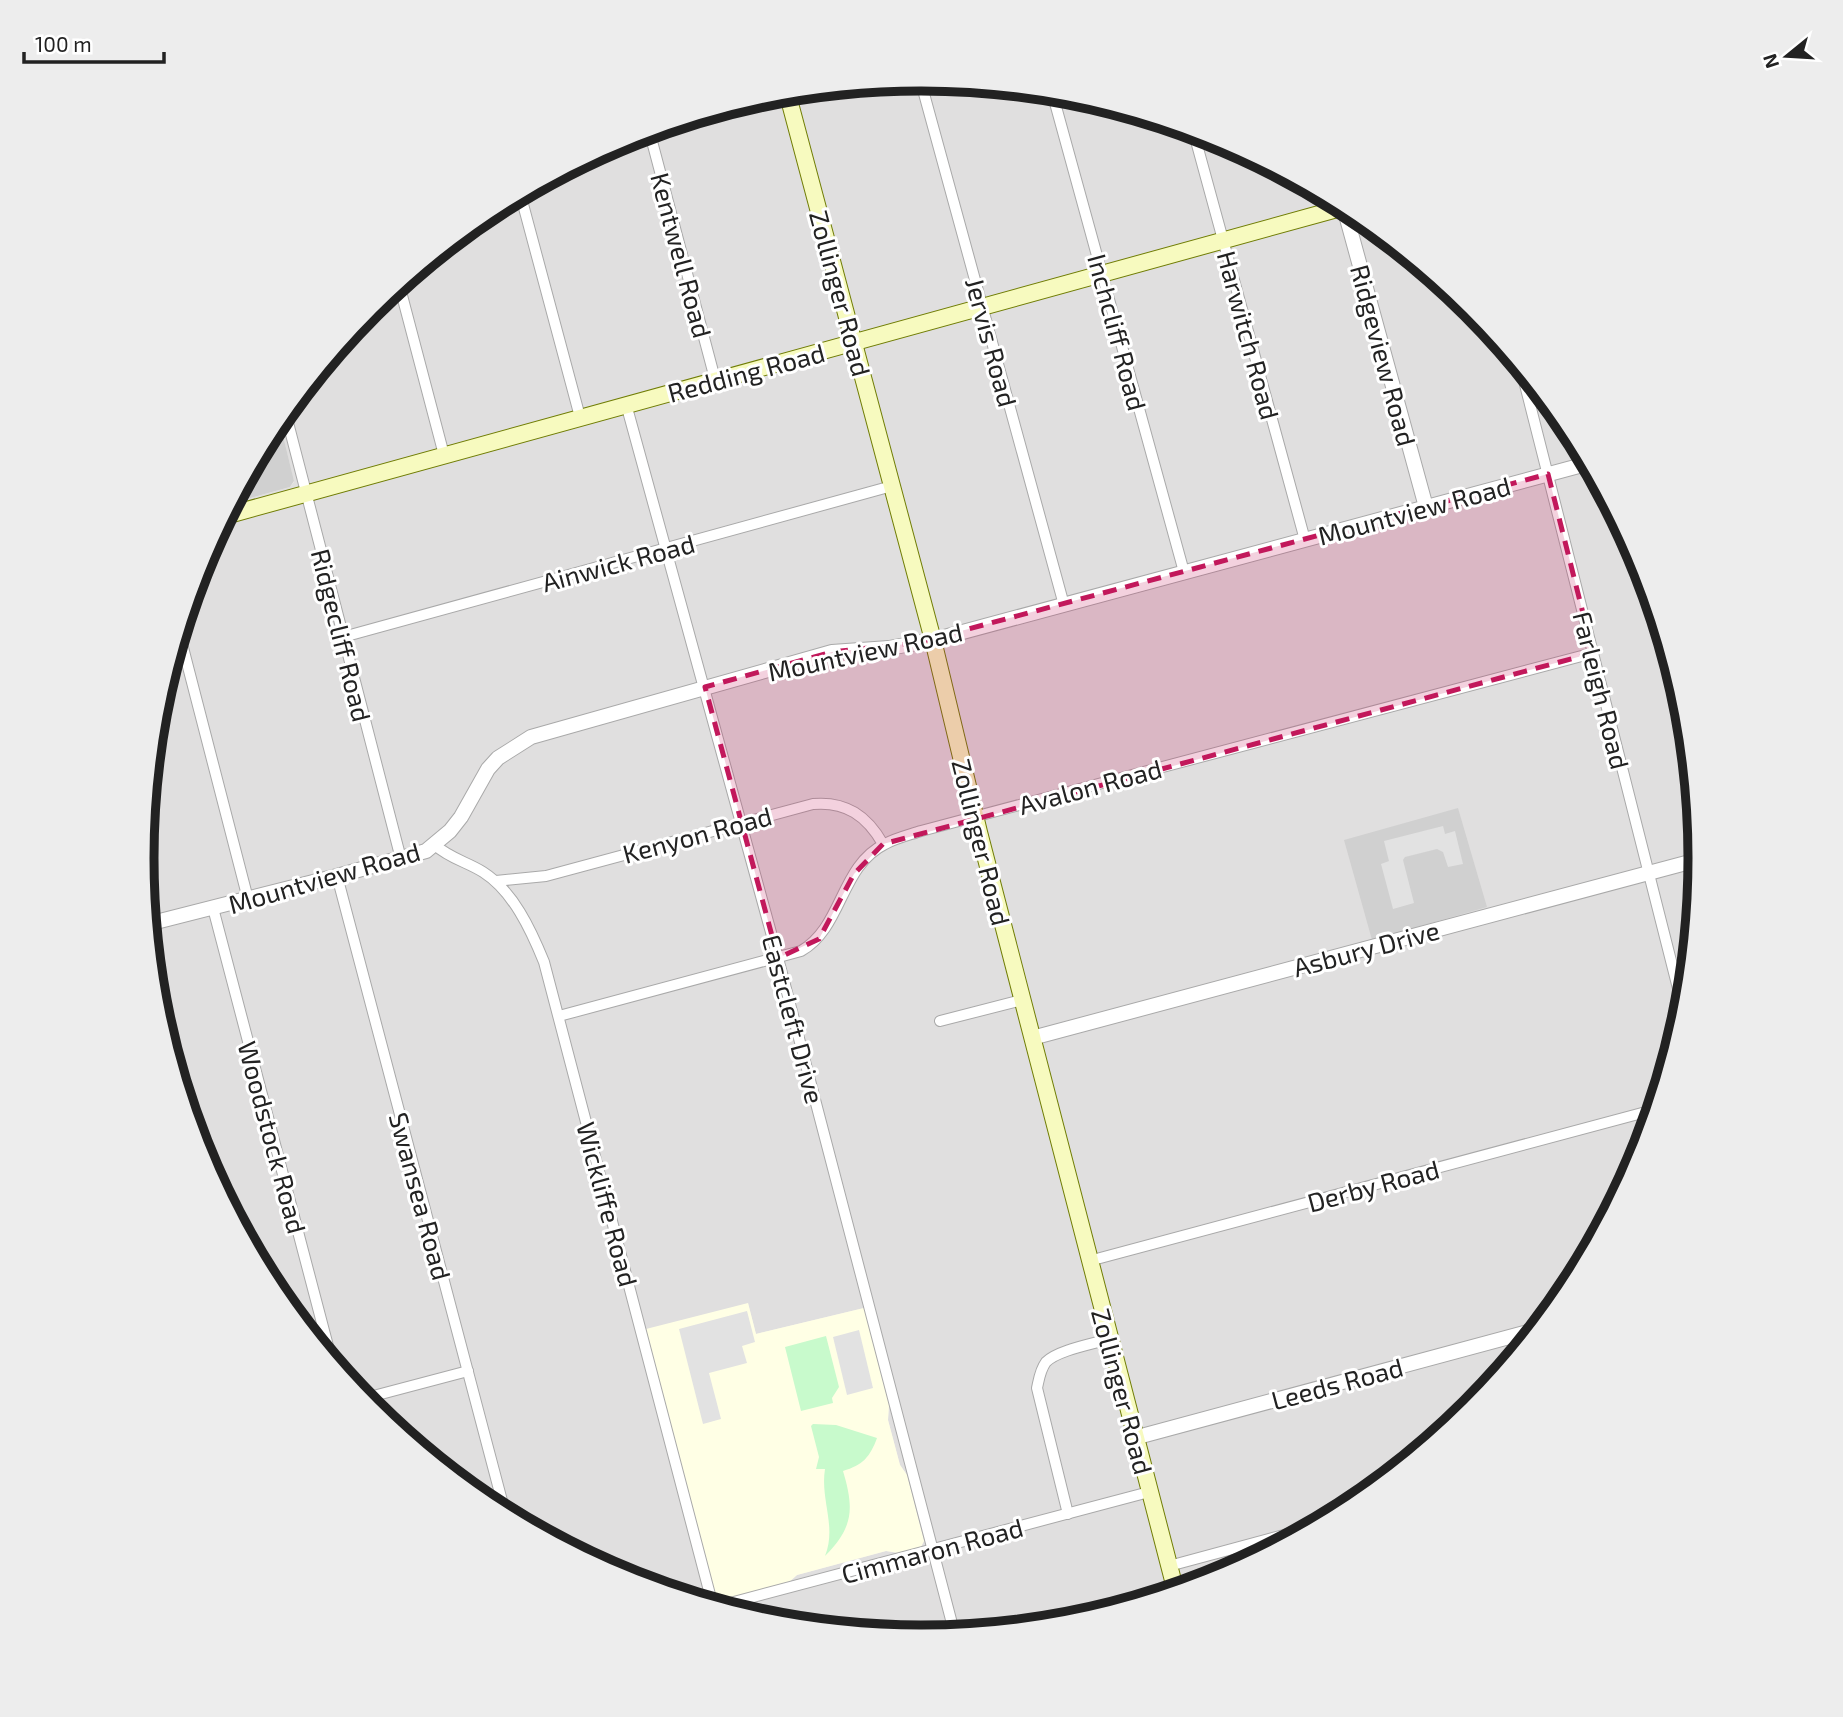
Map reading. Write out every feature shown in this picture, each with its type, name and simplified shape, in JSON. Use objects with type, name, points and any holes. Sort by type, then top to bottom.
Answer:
[{"type":"main road","name":"Zollinger Road","points":[[790,103],[933,640],[975,817],[1174,1583]]},
{"type":"main road","name":"Redding Road","points":[[236,513],[1331,210]]},
{"type":"street","name":"Jervis Road","points":[[922,91],[1064,605]]},
{"type":"street","name":"Inchcliff Road","points":[[1055,103],[1184,572]]},
{"type":"street","name":"Kentwell Road","points":[[652,140],[715,380]]},
{"type":"street","name":"Harwitch Road","points":[[1196,142],[1305,540]]},
{"type":"street","points":[[523,203],[580,417]]},
{"type":"street","name":"Ridgeview Road","points":[[1349,221],[1426,507]]},
{"type":"street","points":[[402,294],[444,455]]},
{"type":"street","name":"Farleigh Road","points":[[1525,385],[1677,987]]},
{"type":"street","name":"Eastcleft Drive","points":[[626,404],[778,958],[952,1625]]},
{"type":"street","name":"Ridgecliff Road","points":[[288,425],[401,859]]},
{"type":"street","name":"Mountview Road","points":[[157,923],[426,851],[461,817],[488,769],[521,741],[832,652],[889,648],[933,640],[1580,466]]},
{"type":"street","name":"Ainwick Road","points":[[343,637],[892,486]]},
{"type":"street","points":[[183,649],[248,899]]},
{"type":"street","name":"Avalon Road","points":[[559,1016],[801,951],[818,939],[853,874],[883,844],[921,831],[1592,653]]},
{"type":"street","name":"Kenyon Road","points":[[496,881],[546,876],[813,804],[839,804],[852,809],[866,820],[883,844]]},
{"type":"street","name":"Wickliffe Road","points":[[435,845],[449,856],[496,881],[513,903],[537,945],[559,1016],[711,1596]]},
{"type":"street","name":"Asbury Drive","points":[[1032,1038],[1689,862]]},
{"type":"street","name":"Swansea Road","points":[[337,876],[502,1501]]},
{"type":"street","name":"Woodstock Road","points":[[213,908],[328,1344]]},
{"type":"street","points":[[940,1021],[1022,1000]]},
{"type":"street","name":"Derby Road","points":[[1089,1261],[1645,1112]]},
{"type":"street","name":"Leeds Road","points":[[1135,1438],[1525,1333]]},
{"type":"street","points":[[1068,1514],[1037,1388],[1040,1373],[1048,1361],[1065,1352],[1109,1339]]},
{"type":"street","points":[[374,1396],[468,1371]]},
{"type":"street","name":"Cimmaron Road","points":[[732,1602],[1149,1492]]},
{"type":"street","points":[[1169,1566],[1282,1535]]},
{"type":"highlighted area","points":[[1548,474],[1593,653],[883,844],[854,874],[819,939],[778,958],[705,687],[832,652],[916,643]]},
{"type":"shaded area","points":[[922,91],[1022,98],[1071,106],[1120,117],[1215,149],[1261,170],[1348,220],[1428,281],[1464,316],[1499,352],[1560,432],[1610,519],[1631,565],[1663,660],[1674,709],[1682,758],[1689,858],[1682,959],[1674,1008],[1663,1057],[1631,1152],[1610,1198],[1560,1285],[1499,1365],[1464,1401],[1428,1436],[1348,1497],[1261,1547],[1215,1568],[1120,1600],[1071,1611],[1022,1619],[922,1626],[821,1619],[721,1599],[788,1583],[797,1575],[886,1551],[899,1553],[920,1547],[924,1541],[907,1475],[900,1465],[888,1420],[889,1404],[864,1308],[756,1334],[748,1303],[719,1599],[628,1568],[582,1547],[495,1497],[415,1436],[379,1401],[344,1365],[283,1285],[233,1198],[212,1152],[180,1057],[169,1008],[156,909],[154,858],[161,758],[180,660],[212,565],[243,500],[290,487],[294,482],[282,433],[344,352],[415,281],[495,220],[582,170],[628,149],[723,117],[821,98]]},
{"type":"shaded area","points":[[282,433],[294,481],[290,487],[243,500]]},
{"type":"shaded area","points":[[1458,808],[1487,907],[1372,940],[1344,840]]},
{"type":"shaded area","points":[[1443,826],[1445,834],[1455,831],[1463,864],[1448,867],[1443,852],[1437,849],[1405,857],[1403,860],[1414,903],[1393,909],[1381,864],[1389,861],[1384,841]]},
{"type":"shaded area","points":[[748,1303],[756,1334],[864,1308],[889,1405],[888,1420],[900,1465],[907,1475],[924,1541],[921,1547],[899,1553],[886,1551],[797,1575],[788,1583],[717,1598],[714,1595],[646,1329]]},
{"type":"shaded area","points":[[747,1311],[755,1342],[742,1346],[747,1363],[709,1373],[721,1419],[703,1424],[679,1329]]},
{"type":"shaded area","points":[[859,1330],[873,1388],[847,1395],[833,1337]]},
{"type":"green space","points":[[826,1336],[839,1387],[832,1398],[833,1403],[801,1411],[785,1347]]},
{"type":"green space","points":[[836,1425],[877,1438],[865,1459],[843,1471],[849,1496],[849,1516],[842,1536],[825,1556],[829,1523],[825,1469],[816,1469],[819,1457],[811,1426]]}]
